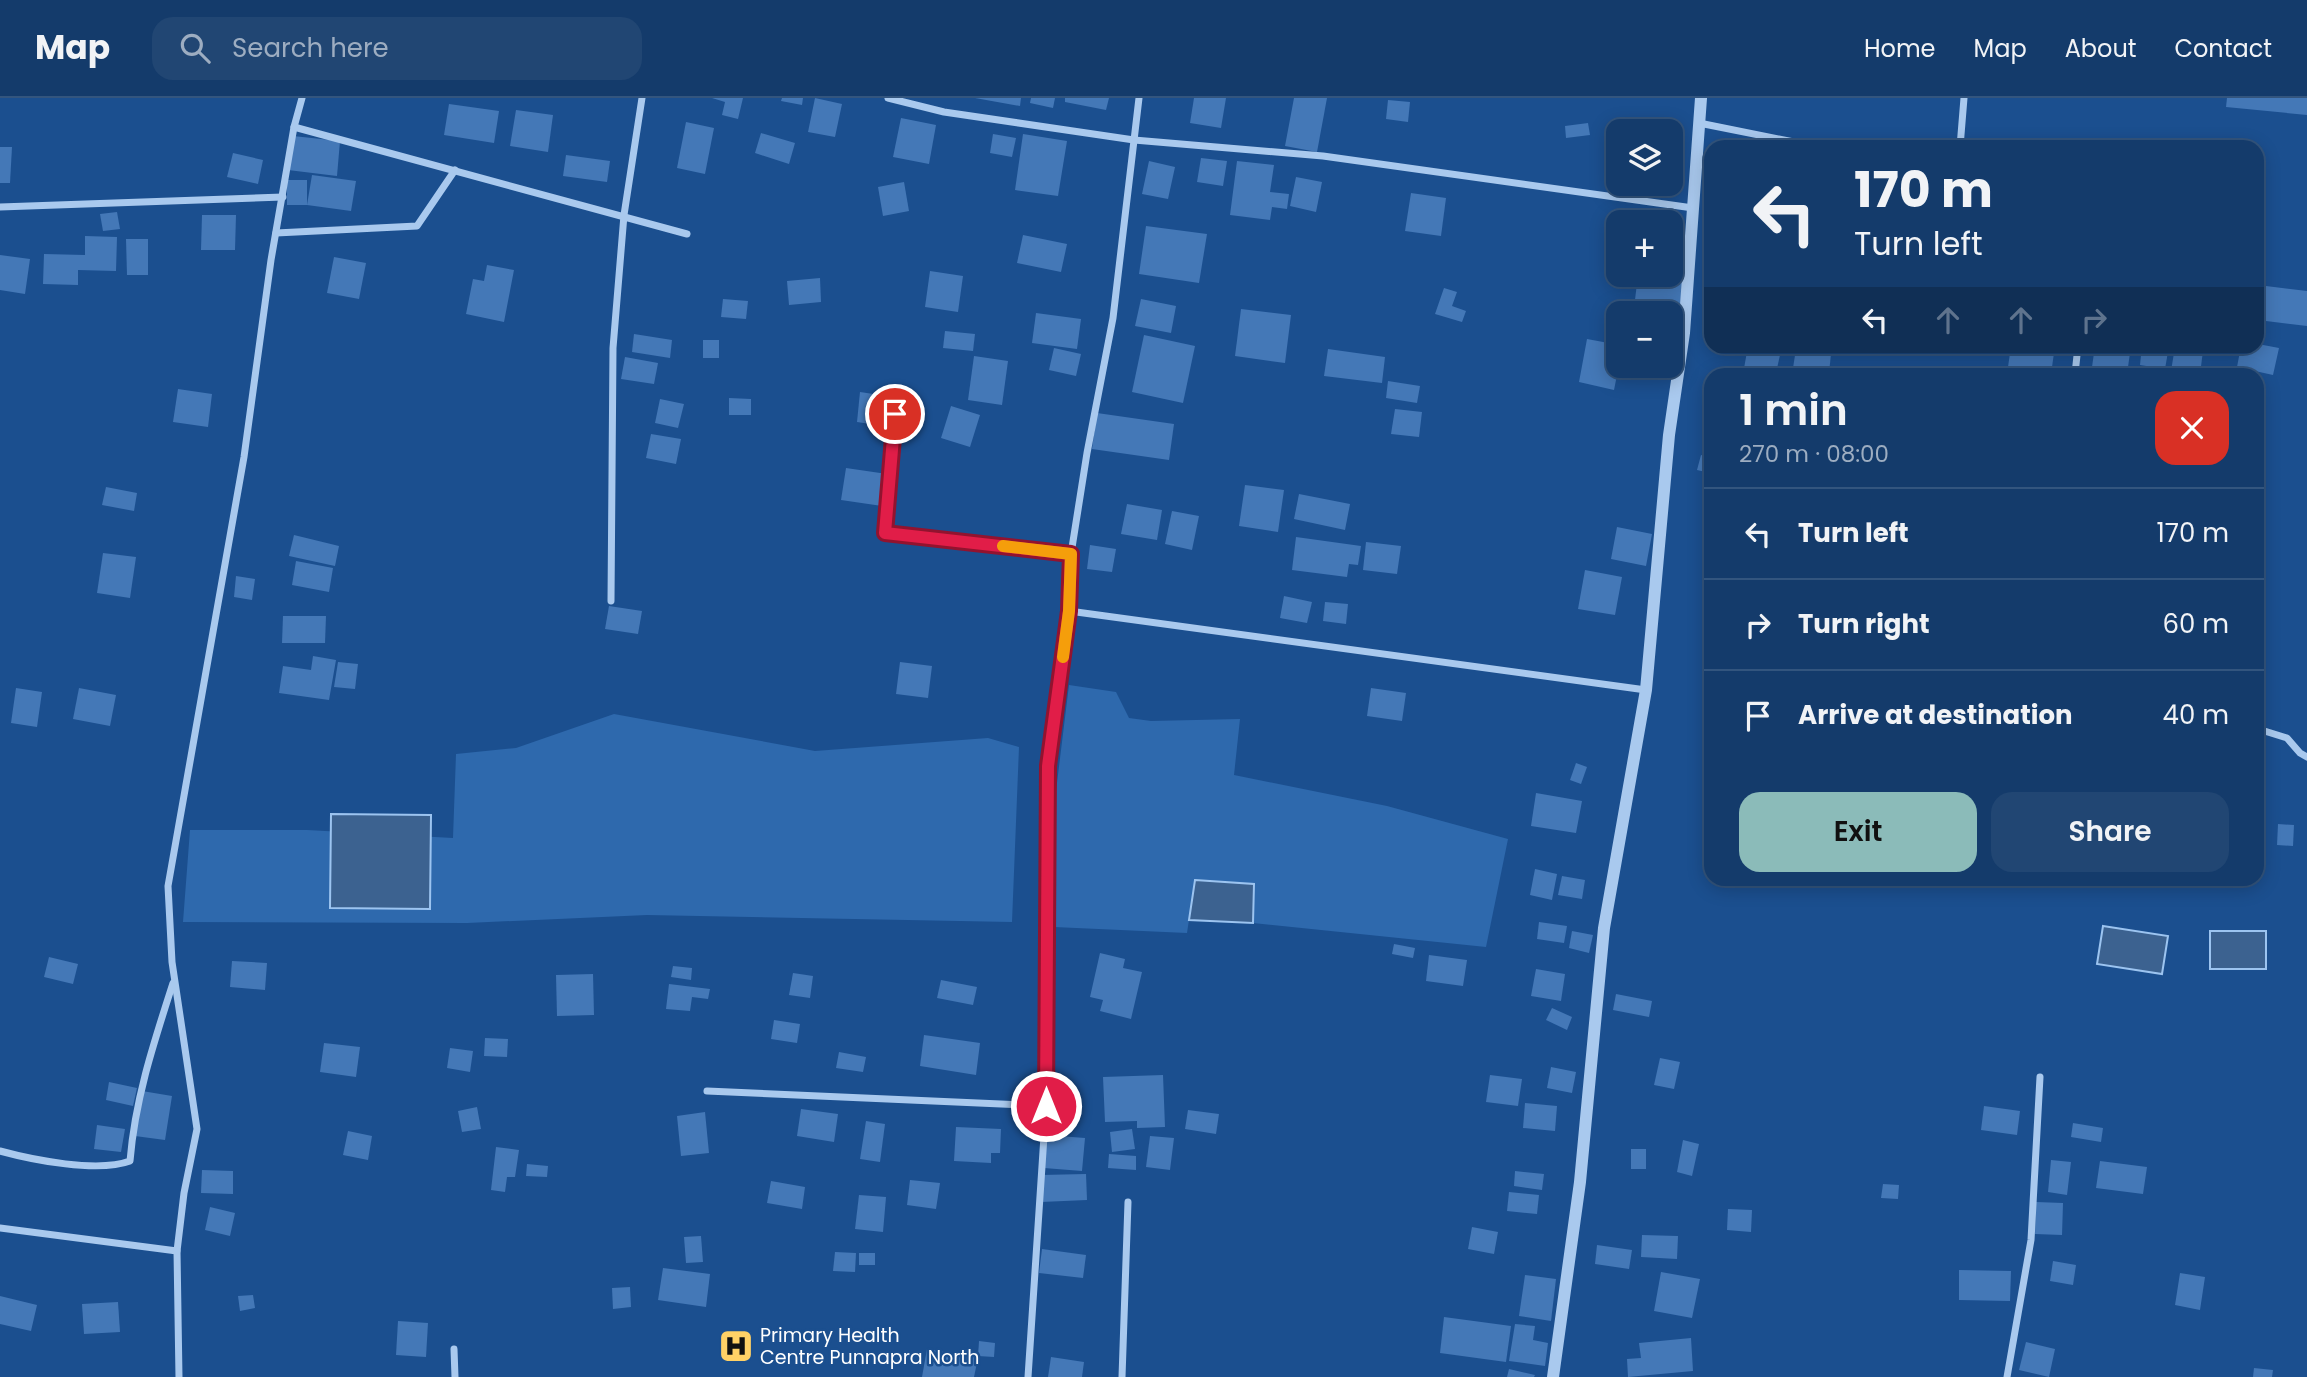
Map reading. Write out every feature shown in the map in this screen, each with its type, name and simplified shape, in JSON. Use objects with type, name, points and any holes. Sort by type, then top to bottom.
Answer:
[{"type":"street","points":[[179,1377],[177,1251],[184,1193],[197,1129],[167,921],[168,886],[244,457],[294,127],[303,98]]},
{"type":"street","points":[[611,601],[613,348],[624,215],[642,98]]},
{"type":"street","points":[[888,98],[944,112],[1134,140],[1323,156],[1693,208]]},
{"type":"street","points":[[1028,1377],[1046,1106],[1048,766],[1069,611],[1071,554],[1113,318],[1139,98]]},
{"type":"street","points":[[1553,1377],[1580,1182],[1604,928],[1646,691],[1668,436],[1684,333],[1701,98]]},
{"type":"street","points":[[1961,140],[1964,98]]},
{"type":"street","points":[[1699,123],[1784,140]]},
{"type":"street","points":[[294,127],[687,234]]},
{"type":"street","points":[[276,233],[417,226],[455,170]]},
{"type":"street","points":[[0,207],[283,197]]},
{"type":"street","points":[[895,414],[885,533],[1071,554]]},
{"type":"street","points":[[1069,611],[1646,691]]},
{"type":"street","points":[[2264,731],[2287,738],[2300,754],[2307,757]]},
{"type":"street","points":[[0,1151],[23,1157],[115,1167],[130,1161],[133,1124],[142,1081],[174,979]]},
{"type":"street","points":[[2007,1377],[2031,1240],[2040,1077]]},
{"type":"street","points":[[707,1091],[1046,1106]]},
{"type":"street","points":[[1122,1377],[1128,1202]]},
{"type":"street","points":[[0,1228],[177,1251]]},
{"type":"street","points":[[454,1349],[455,1377]]},
{"type":"shaded area","points":[[1069,685],[1116,692],[1129,718],[1151,721],[1240,719],[1234,775],[1387,806],[1508,839],[1486,947],[1253,923],[1254,884],[1195,880],[1187,933],[1054,927],[1056,791]]},
{"type":"shaded area","points":[[614,714],[815,751],[988,738],[1019,747],[1012,922],[647,915],[467,923],[183,922],[190,830],[307,830],[453,838],[456,754],[516,748]]},
{"type":"shaded area","points":[[331,814],[431,815],[430,909],[330,908]]},
{"type":"shaded area","points":[[1195,880],[1254,884],[1253,923],[1189,920]]},
{"type":"shaded area","points":[[2103,926],[2168,936],[2162,974],[2097,964]]},
{"type":"shaded area","points":[[2210,931],[2266,931],[2266,969],[2210,969]]},
{"type":"building","points":[[712,98],[743,98],[738,119],[722,115],[725,102]]},
{"type":"building","points":[[782,98],[803,98],[802,105],[781,101]]},
{"type":"building","points":[[815,98],[842,104],[835,137],[808,132]]},
{"type":"building","points":[[975,98],[1021,98],[1020,106]]},
{"type":"building","points":[[1031,98],[1055,98],[1053,108],[1030,103]]},
{"type":"building","points":[[1065,98],[1109,98],[1106,110],[1065,102]]},
{"type":"building","points":[[1194,98],[1226,98],[1221,128],[1190,123]]},
{"type":"building","points":[[1294,98],[1327,98],[1317,152],[1285,146]]},
{"type":"building","points":[[2227,98],[2307,98],[2307,115],[2226,107]]},
{"type":"building","points":[[1388,100],[1410,102],[1408,122],[1386,119]]},
{"type":"building","points":[[449,104],[499,111],[494,143],[444,135]]},
{"type":"building","points":[[516,110],[553,115],[548,152],[510,146]]},
{"type":"building","points":[[901,118],[936,125],[929,164],[893,157]]},
{"type":"building","points":[[686,122],[714,128],[705,174],[677,168]]},
{"type":"building","points":[[1588,123],[1590,135],[1566,138],[1565,126]]},
{"type":"building","points":[[761,133],[795,143],[789,164],[755,153]]},
{"type":"building","points":[[993,134],[1016,138],[1012,157],[990,153]]},
{"type":"building","points":[[1023,134],[1067,141],[1058,196],[1015,190]]},
{"type":"building","points":[[293,136],[340,141],[337,176],[288,170]]},
{"type":"building","points":[[0,147],[12,147],[10,183],[0,183]]},
{"type":"building","points":[[233,153],[263,160],[258,184],[227,177]]},
{"type":"building","points":[[566,155],[610,161],[607,182],[563,176]]},
{"type":"building","points":[[1201,158],[1227,161],[1223,186],[1197,182]]},
{"type":"building","points":[[1149,161],[1175,167],[1168,199],[1142,194]]},
{"type":"building","points":[[1237,161],[1274,165],[1270,192],[1289,194],[1287,209],[1272,207],[1270,220],[1230,215]]},
{"type":"building","points":[[312,175],[356,181],[351,211],[307,205]]},
{"type":"building","points":[[1296,177],[1322,182],[1316,212],[1290,206]]},
{"type":"building","points":[[287,180],[307,180],[307,205],[287,205]]},
{"type":"building","points":[[904,182],[909,211],[883,216],[878,187]]},
{"type":"building","points":[[1411,193],[1446,198],[1441,236],[1405,231]]},
{"type":"building","points":[[117,212],[120,229],[103,231],[100,214]]},
{"type":"building","points":[[202,215],[236,215],[235,250],[201,250]]},
{"type":"building","points":[[1146,226],[1207,234],[1199,283],[1139,274]]},
{"type":"building","points":[[1023,235],[1067,244],[1061,272],[1017,263]]},
{"type":"building","points":[[85,236],[117,237],[116,271],[78,270],[78,285],[43,284],[44,254],[85,255]]},
{"type":"building","points":[[126,239],[148,239],[148,275],[127,275]]},
{"type":"building","points":[[0,255],[30,259],[25,294],[0,290]]},
{"type":"building","points":[[1683,255],[1686,255],[1685,303],[1635,301],[1637,287],[1683,287]]},
{"type":"building","points":[[334,257],[366,263],[359,299],[327,293]]},
{"type":"building","points":[[487,265],[514,270],[504,322],[466,314],[473,279],[484,281]]},
{"type":"building","points":[[930,271],[963,276],[958,312],[925,307]]},
{"type":"building","points":[[820,278],[821,302],[789,305],[787,281]]},
{"type":"building","points":[[2264,286],[2307,291],[2307,326],[2264,321]]},
{"type":"building","points":[[1444,288],[1457,292],[1452,306],[1466,311],[1462,322],[1435,314]]},
{"type":"building","points":[[723,299],[748,301],[746,319],[721,317]]},
{"type":"building","points":[[1141,299],[1176,306],[1171,333],[1135,326]]},
{"type":"building","points":[[1241,309],[1291,315],[1285,363],[1235,356]]},
{"type":"building","points":[[1036,313],[1081,319],[1077,349],[1032,343]]},
{"type":"building","points":[[945,331],[975,334],[973,351],[943,348]]},
{"type":"building","points":[[634,334],[672,340],[670,358],[632,352]]},
{"type":"building","points":[[1144,335],[1195,346],[1183,403],[1132,392]]},
{"type":"building","points":[[1587,339],[1606,343],[1606,378],[1616,378],[1614,390],[1579,382]]},
{"type":"building","points":[[703,340],[719,340],[719,358],[703,358]]},
{"type":"building","points":[[2264,345],[2279,348],[2273,375],[2264,373],[2264,368],[2237,367],[2239,354],[2264,354]]},
{"type":"building","points":[[1054,348],[1081,354],[1076,376],[1049,370]]},
{"type":"building","points":[[1328,349],[1385,357],[1382,383],[1324,376]]},
{"type":"building","points":[[1747,354],[1780,354],[1777,368],[1744,368]]},
{"type":"building","points":[[1795,354],[1831,354],[1830,368],[1793,368]]},
{"type":"building","points":[[2010,354],[2054,354],[2052,368],[2008,368]]},
{"type":"building","points":[[2094,354],[2130,354],[2128,368],[2092,368]]},
{"type":"building","points":[[2141,354],[2168,354],[2165,368],[2140,365]]},
{"type":"building","points":[[2174,354],[2203,354],[2201,368],[2172,368]]},
{"type":"building","points":[[974,356],[1008,361],[1002,405],[968,400]]},
{"type":"building","points":[[625,357],[658,363],[654,384],[621,379]]},
{"type":"building","points":[[1388,381],[1420,386],[1417,403],[1386,398]]},
{"type":"building","points":[[178,389],[212,394],[208,427],[173,422]]},
{"type":"building","points":[[860,392],[887,396],[884,426],[857,422]]},
{"type":"building","points":[[729,398],[751,399],[751,415],[729,415]]},
{"type":"building","points":[[660,399],[684,404],[678,428],[655,423]]},
{"type":"building","points":[[951,406],[980,415],[970,447],[941,438]]},
{"type":"building","points":[[1395,409],[1422,412],[1419,437],[1391,434]]},
{"type":"building","points":[[1097,413],[1174,424],[1169,460],[1092,449]]},
{"type":"building","points":[[651,434],[681,439],[676,464],[646,458]]},
{"type":"building","points":[[1701,455],[1704,456],[1704,472],[1697,470]]},
{"type":"building","points":[[846,468],[887,474],[882,506],[841,500]]},
{"type":"building","points":[[1245,485],[1284,490],[1278,532],[1239,526]]},
{"type":"building","points":[[106,487],[137,493],[134,511],[102,505]]},
{"type":"building","points":[[1299,494],[1350,504],[1345,530],[1294,519]]},
{"type":"building","points":[[1127,504],[1162,510],[1157,540],[1121,534]]},
{"type":"building","points":[[1172,511],[1199,516],[1192,550],[1165,544]]},
{"type":"building","points":[[1617,527],[1652,534],[1646,566],[1611,559]]},
{"type":"building","points":[[294,535],[339,546],[335,566],[289,556]]},
{"type":"building","points":[[1296,537],[1361,546],[1358,565],[1349,564],[1347,577],[1292,570]]},
{"type":"building","points":[[1366,542],[1401,546],[1397,574],[1363,570]]},
{"type":"building","points":[[1090,545],[1116,549],[1112,572],[1087,569]]},
{"type":"building","points":[[103,553],[136,557],[130,598],[97,593]]},
{"type":"building","points":[[296,561],[333,568],[329,592],[292,585]]},
{"type":"building","points":[[1585,570],[1622,577],[1615,615],[1578,609]]},
{"type":"building","points":[[236,576],[255,579],[252,600],[234,597]]},
{"type":"building","points":[[1284,596],[1312,602],[1307,623],[1280,618]]},
{"type":"building","points":[[1325,602],[1348,604],[1346,624],[1323,621]]},
{"type":"building","points":[[609,606],[642,611],[638,634],[605,629]]},
{"type":"building","points":[[283,616],[326,616],[325,643],[282,643]]},
{"type":"building","points":[[313,656],[336,660],[329,700],[279,693],[283,666],[311,670]]},
{"type":"building","points":[[338,662],[358,664],[355,689],[334,687]]},
{"type":"building","points":[[900,662],[932,666],[928,698],[896,694]]},
{"type":"building","points":[[16,688],[42,692],[37,727],[11,723]]},
{"type":"building","points":[[79,688],[116,695],[110,726],[73,719]]},
{"type":"building","points":[[1371,688],[1406,693],[1402,721],[1367,716]]},
{"type":"building","points":[[1576,763],[1587,767],[1581,784],[1570,780]]},
{"type":"building","points":[[1536,793],[1582,801],[1576,833],[1531,826]]},
{"type":"building","points":[[2278,824],[2294,825],[2293,846],[2277,845]]},
{"type":"building","points":[[1535,869],[1557,874],[1552,900],[1530,895]]},
{"type":"building","points":[[1562,876],[1585,880],[1582,899],[1558,895]]},
{"type":"building","points":[[1539,922],[1567,926],[1564,943],[1537,939]]},
{"type":"building","points":[[1572,931],[1593,935],[1589,953],[1569,948]]},
{"type":"building","points":[[1394,944],[1415,948],[1413,958],[1392,954]]},
{"type":"building","points":[[1100,953],[1125,959],[1123,968],[1142,972],[1131,1019],[1100,1011],[1103,1000],[1090,997]]},
{"type":"building","points":[[1429,955],[1467,960],[1463,986],[1426,981]]},
{"type":"building","points":[[49,957],[78,964],[73,984],[44,977]]},
{"type":"building","points":[[232,961],[267,963],[265,990],[230,987]]},
{"type":"building","points":[[673,966],[692,968],[691,980],[671,977]]},
{"type":"building","points":[[1536,969],[1565,974],[1561,1001],[1531,996]]},
{"type":"building","points":[[793,973],[813,976],[810,998],[789,995]]},
{"type":"building","points":[[593,974],[594,1015],[557,1016],[556,975]]},
{"type":"building","points":[[941,980],[977,987],[973,1005],[937,998]]},
{"type":"building","points":[[669,984],[710,989],[708,999],[692,997],[690,1011],[666,1009]]},
{"type":"building","points":[[1616,994],[1652,1001],[1649,1017],[1613,1010]]},
{"type":"building","points":[[1552,1008],[1572,1017],[1567,1030],[1546,1020]]},
{"type":"building","points":[[774,1020],[800,1024],[797,1043],[771,1039]]},
{"type":"building","points":[[924,1035],[980,1043],[976,1075],[920,1066]]},
{"type":"building","points":[[485,1038],[508,1039],[507,1057],[484,1056]]},
{"type":"building","points":[[324,1043],[360,1047],[356,1077],[320,1072]]},
{"type":"building","points":[[450,1048],[473,1051],[470,1072],[447,1068]]},
{"type":"building","points":[[839,1052],[866,1057],[863,1072],[836,1068]]},
{"type":"building","points":[[1660,1058],[1680,1062],[1674,1089],[1654,1085]]},
{"type":"building","points":[[1551,1067],[1576,1072],[1572,1093],[1547,1088]]},
{"type":"building","points":[[1163,1075],[1165,1127],[1137,1128],[1137,1121],[1105,1122],[1103,1077]]},
{"type":"building","points":[[1490,1075],[1522,1079],[1518,1106],[1486,1102]]},
{"type":"building","points":[[109,1082],[137,1088],[133,1106],[106,1100]]},
{"type":"building","points":[[142,1091],[172,1096],[165,1140],[135,1136]]},
{"type":"building","points":[[1525,1103],[1557,1106],[1555,1131],[1523,1128]]},
{"type":"building","points":[[1984,1106],[2020,1111],[2017,1135],[1981,1130]]},
{"type":"building","points":[[477,1107],[481,1129],[462,1132],[458,1111]]},
{"type":"building","points":[[801,1109],[838,1114],[834,1142],[797,1136]]},
{"type":"building","points":[[1188,1110],[1219,1114],[1216,1134],[1185,1129]]},
{"type":"building","points":[[705,1112],[709,1153],[681,1156],[677,1116]]},
{"type":"building","points":[[866,1121],[885,1124],[880,1162],[860,1159]]},
{"type":"building","points":[[2073,1123],[2103,1128],[2101,1142],[2071,1137]]},
{"type":"building","points":[[97,1125],[125,1129],[121,1152],[94,1149]]},
{"type":"building","points":[[956,1127],[1001,1129],[1000,1153],[991,1153],[991,1163],[954,1161]]},
{"type":"building","points":[[1132,1129],[1135,1149],[1112,1152],[1110,1132]]},
{"type":"building","points":[[348,1131],[372,1136],[368,1160],[343,1155]]},
{"type":"building","points":[[1046,1135],[1085,1138],[1082,1171],[1044,1168]]},
{"type":"building","points":[[1150,1136],[1174,1138],[1170,1170],[1146,1167]]},
{"type":"building","points":[[1683,1140],[1699,1144],[1692,1176],[1677,1172]]},
{"type":"building","points":[[496,1147],[519,1150],[515,1177],[507,1177],[505,1192],[491,1190]]},
{"type":"building","points":[[1631,1149],[1646,1149],[1646,1169],[1631,1169]]},
{"type":"building","points":[[1109,1154],[1136,1156],[1136,1170],[1108,1168]]},
{"type":"building","points":[[2051,1160],[2071,1162],[2067,1195],[2048,1192]]},
{"type":"building","points":[[2100,1161],[2147,1167],[2143,1194],[2096,1188]]},
{"type":"building","points":[[527,1164],[548,1166],[547,1177],[526,1176]]},
{"type":"building","points":[[202,1170],[233,1171],[233,1194],[201,1193]]},
{"type":"building","points":[[1515,1171],[1544,1174],[1542,1190],[1514,1186]]},
{"type":"building","points":[[1086,1174],[1087,1200],[1041,1202],[1041,1175]]},
{"type":"building","points":[[910,1180],[940,1183],[936,1209],[907,1205]]},
{"type":"building","points":[[771,1181],[805,1187],[802,1209],[767,1203]]},
{"type":"building","points":[[1883,1184],[1899,1185],[1898,1199],[1881,1198]]},
{"type":"building","points":[[1509,1192],[1539,1195],[1537,1214],[1507,1211]]},
{"type":"building","points":[[859,1195],[886,1197],[883,1232],[855,1229]]},
{"type":"building","points":[[2036,1202],[2063,1203],[2062,1235],[2035,1234]]},
{"type":"building","points":[[210,1207],[235,1213],[230,1236],[205,1230]]},
{"type":"building","points":[[1728,1209],[1752,1210],[1751,1232],[1727,1230]]},
{"type":"building","points":[[1472,1227],[1498,1232],[1494,1254],[1468,1249]]},
{"type":"building","points":[[1642,1235],[1678,1236],[1677,1259],[1641,1257]]},
{"type":"building","points":[[701,1236],[703,1262],[686,1263],[684,1237]]},
{"type":"building","points":[[1597,1245],[1632,1250],[1629,1269],[1595,1264]]},
{"type":"building","points":[[1042,1249],[1086,1255],[1083,1278],[1039,1273]]},
{"type":"building","points":[[835,1252],[856,1253],[855,1272],[833,1271]]},
{"type":"building","points":[[859,1253],[875,1253],[875,1265],[859,1265]]},
{"type":"building","points":[[2053,1261],[2076,1265],[2073,1285],[2050,1281]]},
{"type":"building","points":[[663,1268],[710,1274],[706,1307],[658,1300]]},
{"type":"building","points":[[1959,1270],[2011,1271],[2010,1301],[1959,1300]]},
{"type":"building","points":[[1661,1272],[1700,1279],[1692,1318],[1654,1311]]},
{"type":"building","points":[[2180,1273],[2205,1277],[2200,1310],[2175,1305]]},
{"type":"building","points":[[1525,1275],[1556,1279],[1551,1321],[1519,1316]]},
{"type":"building","points":[[630,1287],[631,1307],[613,1309],[612,1288]]},
{"type":"building","points":[[253,1295],[255,1308],[240,1311],[238,1296]]},
{"type":"building","points":[[0,1296],[37,1305],[31,1331],[0,1324]]},
{"type":"building","points":[[118,1302],[120,1332],[84,1334],[82,1304]]},
{"type":"building","points":[[1444,1317],[1511,1326],[1506,1362],[1440,1353]]},
{"type":"building","points":[[398,1321],[428,1323],[426,1357],[396,1355]]},
{"type":"building","points":[[1515,1324],[1535,1326],[1533,1340],[1548,1343],[1545,1366],[1509,1361]]},
{"type":"building","points":[[1691,1338],[1693,1371],[1628,1377],[1627,1359],[1641,1358],[1639,1343]]},
{"type":"building","points":[[979,1341],[995,1343],[994,1357],[978,1356]]},
{"type":"building","points":[[2026,1342],[2055,1349],[2049,1377],[2019,1370]]},
{"type":"building","points":[[927,1349],[978,1358],[974,1377],[922,1377]]},
{"type":"building","points":[[1051,1357],[1084,1362],[1082,1377],[1048,1377]]},
{"type":"building","points":[[2254,1368],[2273,1370],[2272,1377],[2253,1377]]},
{"type":"building","points":[[1509,1369],[1535,1375],[1507,1377]]},
{"type":"slow traffic","points":[[1003,546],[1071,554],[1069,611],[1063,657]]},
{"type":"place","name":"Primary Health Centre Punnapra North","points":[[736,1346]]},
{"type":"route","points":[[895,414],[885,533],[1071,554],[1069,611],[1048,766],[1046,1106]]}]
